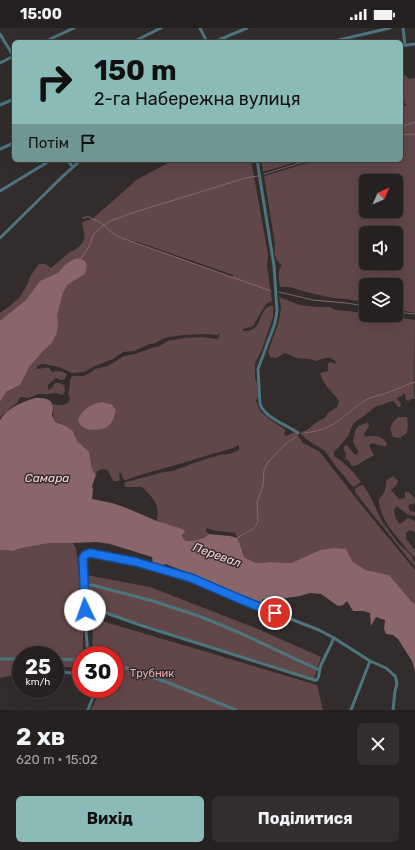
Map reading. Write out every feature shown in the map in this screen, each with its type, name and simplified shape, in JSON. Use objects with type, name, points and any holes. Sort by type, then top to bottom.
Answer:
[{"type":"street","points":[[48,40],[74,28]]},
{"type":"street","points":[[137,40],[161,28]]},
{"type":"street","points":[[200,28],[206,40]]},
{"type":"street","points":[[219,40],[247,28]]},
{"type":"street","points":[[339,40],[390,28]]},
{"type":"street","points":[[403,28],[403,45],[415,44]]},
{"type":"street","points":[[0,34],[12,54]]},
{"type":"street","points":[[0,63],[12,58]]},
{"type":"street","points":[[0,105],[12,100]]},
{"type":"street","points":[[0,150],[12,144]]},
{"type":"street","points":[[0,191],[49,162]]},
{"type":"street","points":[[69,162],[73,167]]},
{"type":"street","points":[[0,238],[79,162]]},
{"type":"street","points":[[257,162],[274,266],[277,311],[275,323],[258,369],[260,404],[267,414],[298,433]]},
{"type":"street","points":[[87,646],[83,558],[90,553],[125,559],[191,578],[319,630],[370,661],[386,668],[392,673],[397,684],[393,710]]},
{"type":"street","points":[[320,670],[238,632],[199,616],[153,601],[92,585],[88,586],[87,588],[87,602],[89,607],[308,679],[317,680],[319,676],[322,663],[334,638]]},
{"type":"street","points":[[0,659],[12,659]]},
{"type":"street","points":[[351,710],[370,661]]},
{"type":"street","points":[[124,667],[169,683],[236,710]]},
{"type":"street","points":[[88,710],[92,698]]},
{"type":"green space","points":[[403,75],[405,75],[409,79],[415,78],[415,313],[403,310],[403,278],[359,278],[359,302],[333,298],[290,287],[280,287],[279,273],[282,265],[277,261],[275,256],[275,244],[264,176],[310,162],[403,162],[403,107],[407,105],[403,102]]},
{"type":"green space","points":[[169,162],[251,162],[268,254],[267,266],[272,301],[266,304],[253,326],[243,329],[243,331],[248,331],[256,327],[263,312],[269,307],[273,306],[273,317],[255,364],[255,378],[258,396],[256,401],[261,412],[285,429],[284,433],[286,436],[296,433],[303,443],[320,452],[415,570],[415,604],[389,575],[366,570],[353,562],[346,549],[320,550],[291,563],[256,563],[244,557],[235,533],[207,528],[206,531],[209,534],[204,538],[186,541],[183,538],[183,529],[157,521],[158,515],[155,501],[142,487],[125,487],[124,484],[126,482],[173,471],[219,455],[229,454],[239,450],[239,445],[126,480],[124,480],[121,473],[119,473],[120,480],[113,481],[108,470],[103,469],[97,471],[96,475],[92,469],[91,461],[77,441],[73,431],[66,426],[55,422],[53,415],[53,404],[61,405],[69,402],[70,398],[68,395],[72,376],[84,376],[95,369],[108,366],[124,356],[160,346],[167,341],[202,337],[218,339],[220,333],[217,335],[206,334],[168,337],[134,351],[123,352],[113,359],[84,372],[72,373],[59,367],[41,364],[37,366],[36,369],[49,368],[52,372],[60,371],[67,374],[65,379],[61,380],[56,378],[48,385],[48,390],[52,388],[55,383],[64,385],[64,394],[38,394],[29,398],[20,397],[17,403],[0,418],[0,402],[6,392],[20,385],[0,345],[0,313],[20,297],[31,275],[39,264],[45,264],[51,268],[83,242],[84,232],[82,223],[92,219],[138,179]],"holes":[[[126,239],[141,243],[233,275],[233,277]]]},
{"type":"green space","points":[[261,162],[296,162],[263,172]]},
{"type":"green space","points":[[279,297],[300,305],[329,307],[336,310],[359,312],[359,322],[403,322],[403,318],[415,320],[415,399],[408,401],[404,393],[402,396],[397,398],[401,405],[400,407],[392,401],[375,407],[353,424],[348,436],[334,451],[334,456],[342,461],[361,482],[354,487],[337,468],[325,451],[306,439],[300,433],[325,418],[328,413],[337,407],[339,401],[326,385],[320,373],[328,371],[328,364],[330,362],[335,364],[336,362],[331,358],[324,358],[316,361],[293,357],[285,353],[276,358],[270,357],[268,352],[279,321],[281,307]]},
{"type":"green space","points":[[398,417],[407,417],[408,426],[407,433],[400,438],[393,437],[390,429],[393,422]]},
{"type":"green space","points":[[368,423],[369,426],[364,434],[365,437],[380,437],[387,443],[386,447],[372,443],[369,446],[374,455],[357,465],[352,466],[349,461],[344,458],[346,457],[346,453],[344,446],[347,445],[354,454],[357,455],[358,451],[353,442],[356,429],[360,425]]},
{"type":"green space","points":[[393,476],[398,481],[396,486],[391,490],[399,499],[405,498],[405,492],[409,492],[415,499],[415,503],[408,505],[410,511],[415,512],[415,516],[407,514],[396,506],[394,510],[396,519],[400,524],[408,518],[415,521],[415,533],[410,530],[406,533],[406,539],[415,550],[415,559],[392,531],[383,516],[380,507],[379,499],[385,491],[386,481]]},
{"type":"green space","points":[[363,485],[383,523],[399,544],[411,555],[415,567],[355,492],[355,489]]},
{"type":"green space","points":[[50,543],[73,543],[76,548],[83,610],[83,646],[72,646],[72,667],[64,667],[64,646],[12,646],[12,675],[0,678],[0,550],[13,551]]},
{"type":"green space","points":[[86,575],[150,587],[258,629],[321,657],[314,679],[86,606]]},
{"type":"green space","name":"Трубник","points":[[92,618],[317,685],[323,710],[91,710],[97,698],[124,698],[124,646],[93,646]]},
{"type":"water","points":[[78,258],[85,261],[87,266],[85,274],[67,285],[63,293],[57,315],[57,332],[52,343],[29,367],[20,385],[6,392],[0,402],[0,321],[26,300],[40,281],[58,273],[72,260]]},
{"type":"water","name":"Самара","points":[[35,398],[49,400],[51,402],[53,405],[52,415],[55,422],[66,426],[73,431],[77,441],[89,452],[92,469],[96,475],[92,486],[92,499],[112,503],[157,521],[183,529],[185,532],[182,535],[186,541],[198,540],[209,534],[237,538],[244,557],[256,563],[291,563],[320,550],[335,548],[346,549],[353,562],[366,570],[389,575],[415,604],[415,671],[412,661],[398,639],[393,635],[386,634],[384,629],[385,620],[376,617],[371,626],[370,613],[364,611],[353,611],[347,601],[343,605],[338,606],[321,594],[310,593],[286,598],[263,599],[261,604],[166,564],[162,566],[153,564],[152,557],[110,544],[97,542],[50,543],[13,551],[0,550],[0,420],[11,409]]},
{"type":"water","points":[[103,402],[112,405],[116,410],[111,424],[106,428],[97,430],[91,430],[82,426],[78,421],[84,410],[95,404]]},
{"type":"waterway","points":[[403,126],[415,122]]},
{"type":"waterway","points":[[403,135],[415,134]]},
{"type":"waterway","points":[[264,174],[303,162]]},
{"type":"waterway","points":[[81,259],[89,246],[94,233],[110,221],[246,178],[258,176]]},
{"type":"waterway","points":[[83,218],[90,217],[98,221],[119,237],[271,291]]},
{"type":"waterway","points":[[279,292],[313,300],[359,305]]},
{"type":"waterway","points":[[403,313],[415,314]]},
{"type":"waterway","points":[[305,433],[317,431],[332,425],[360,403],[368,399],[415,382]]},
{"type":"waterway","points":[[237,538],[254,528],[258,521],[257,502],[263,486],[264,470],[269,461],[284,445],[296,437]]},
{"type":"route","points":[[85,610],[83,558],[85,555],[90,553],[125,559],[191,578],[275,613]]},
{"type":"water label","name":"Перевал","points":[[217,555]]}]
